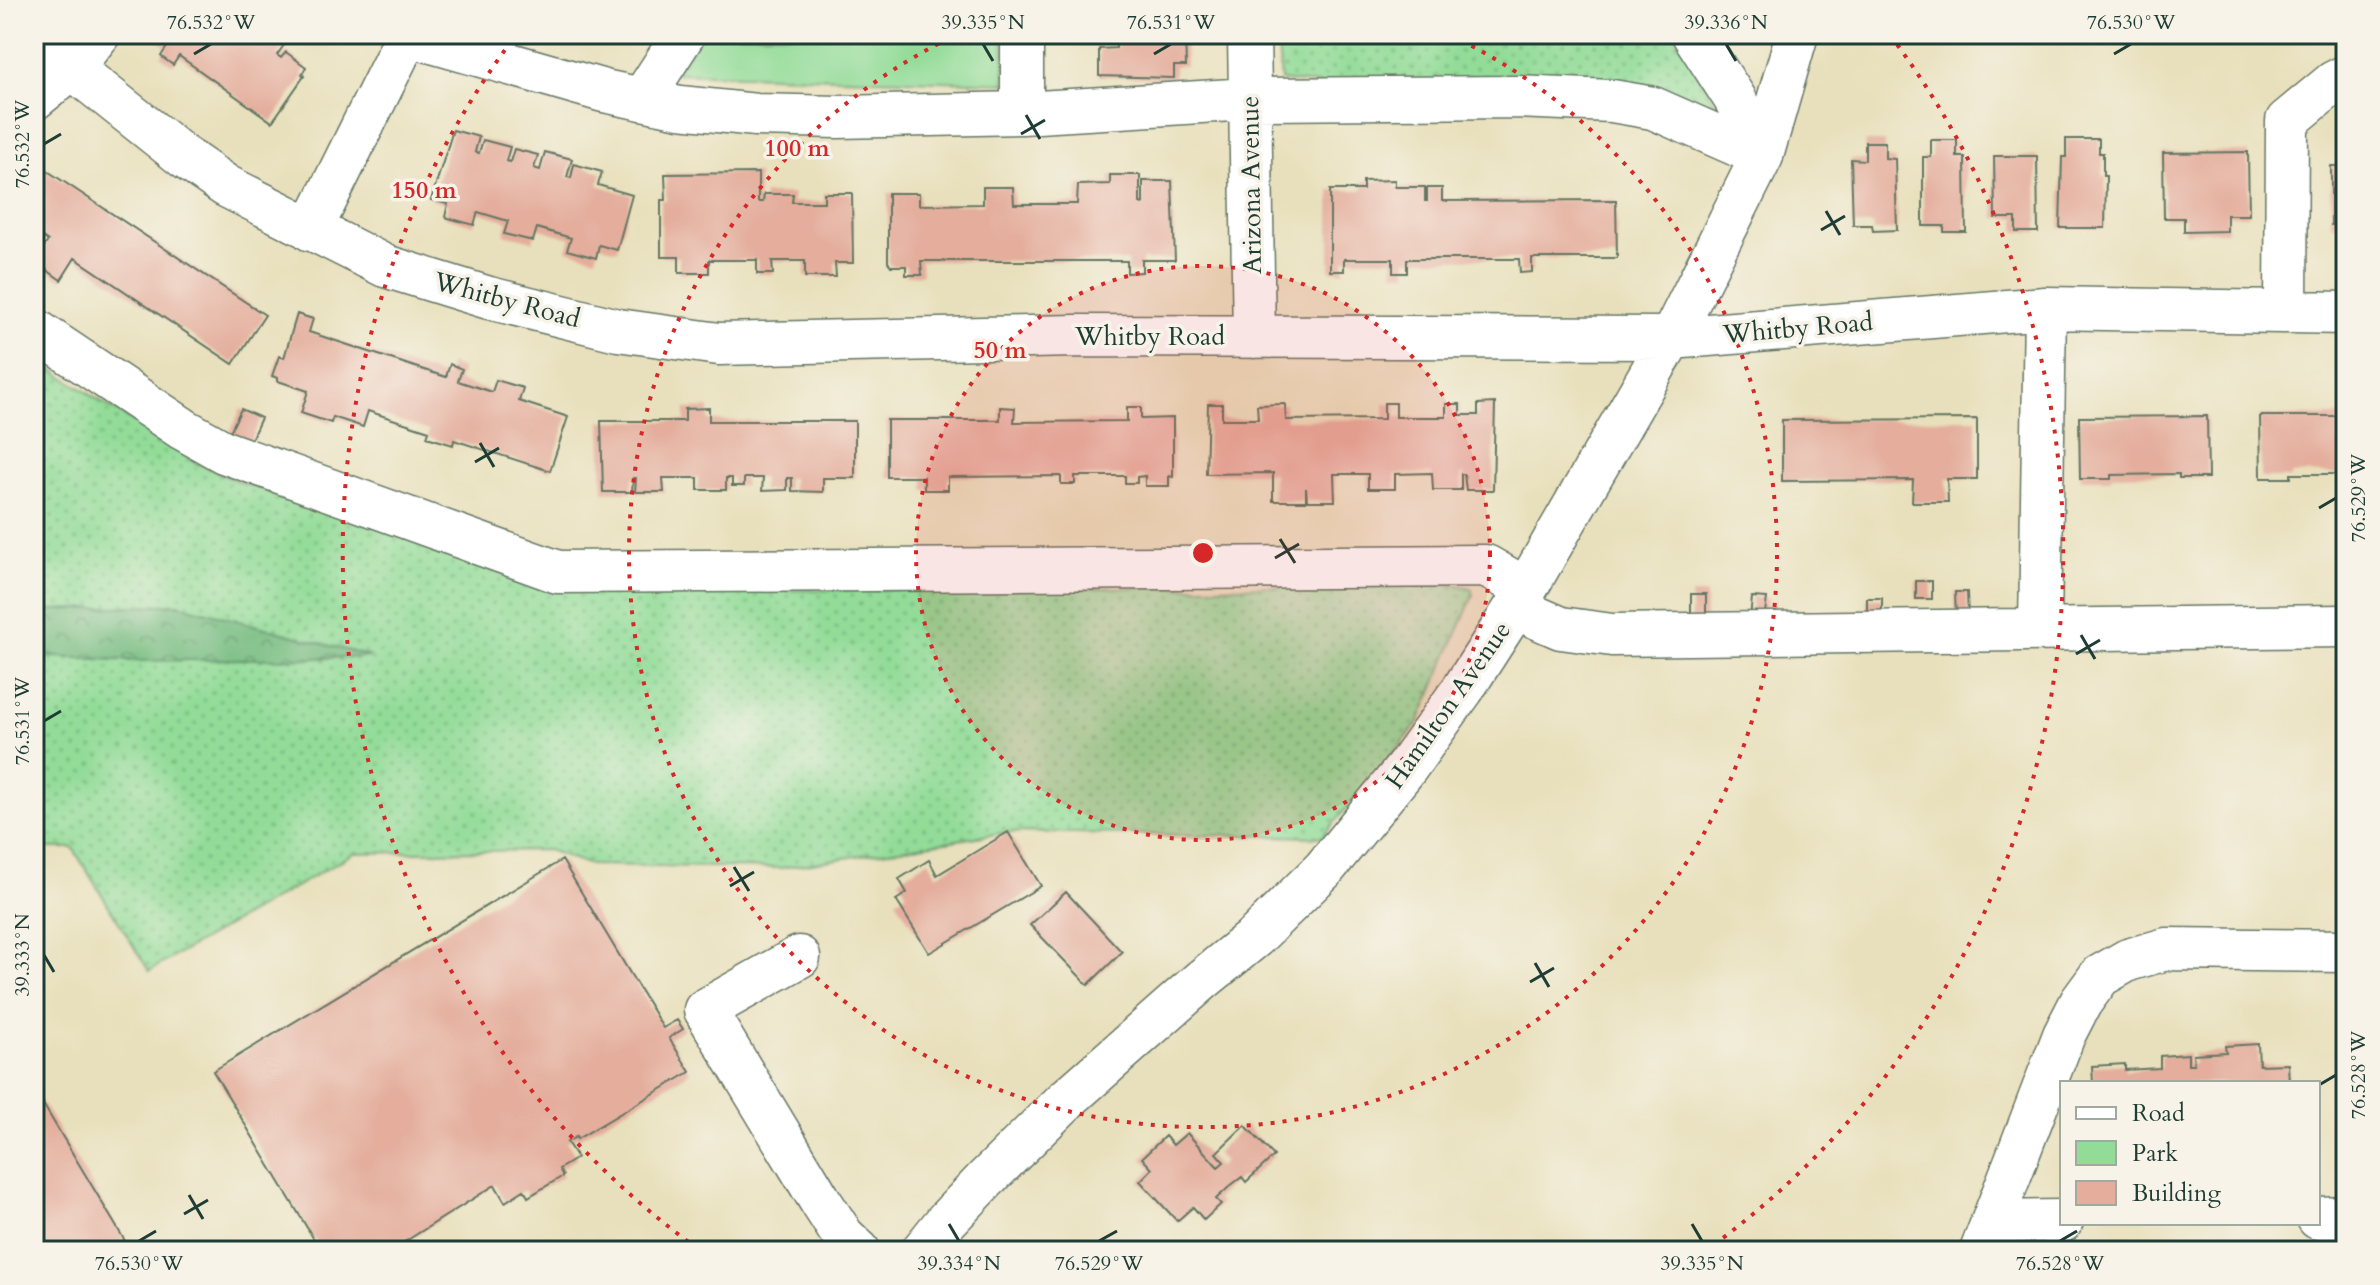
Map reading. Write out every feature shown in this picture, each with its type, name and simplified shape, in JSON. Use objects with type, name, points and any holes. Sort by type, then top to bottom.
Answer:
[{"type":"street","name":"Whitby Road","points":[[35,34],[72,68],[184,157],[226,186],[385,266],[489,298],[618,330],[719,344],[1076,336],[1671,338],[2045,308],[2346,313]]},
{"type":"street","points":[[34,99],[72,68],[99,34]]},
{"type":"street","points":[[311,230],[408,34],[589,87],[680,107],[756,115],[838,117],[1022,113],[1249,99],[1516,97],[1612,101],[1653,108],[1762,156]]},
{"type":"street","points":[[642,99],[684,34]]},
{"type":"street","points":[[1022,34],[1022,113]]},
{"type":"street","name":"Arizona Avenue","points":[[1249,34],[1254,337]]},
{"type":"street","points":[[1693,34],[1735,99],[1762,156]]},
{"type":"street","name":"Hamilton Avenue","points":[[922,1251],[947,1220],[1067,1099],[1255,937],[1324,869],[1415,756],[1521,599],[1671,338],[1762,156],[1797,34]]},
{"type":"street","points":[[2286,312],[2287,121],[2334,82],[2346,76]]},
{"type":"street","points":[[2040,629],[2045,308]]},
{"type":"street","points":[[34,329],[183,429],[224,452],[558,572],[1486,566],[1521,599],[1561,628],[1612,635],[2346,626]]},
{"type":"street","points":[[1987,1237],[2064,1035],[2081,1002],[2100,976],[2128,960],[2166,949],[2346,951]]},
{"type":"street","points":[[799,957],[705,1010],[821,1202],[843,1236],[859,1251]]},
{"type":"street","points":[[2320,1218],[2346,1217]]},
{"type":"street","points":[[1987,1237],[2060,1221]]},
{"type":"green space","points":[[701,34],[1003,34],[1005,83],[675,73]]},
{"type":"green space","points":[[1277,34],[1674,34],[1724,117],[1281,81]]},
{"type":"green space","points":[[34,358],[195,462],[242,483],[593,592],[1459,585],[1471,588],[1473,596],[1418,724],[1322,837],[1008,832],[781,868],[590,865],[548,850],[354,853],[149,971],[73,848],[34,848],[34,656],[142,661],[178,604],[34,611]]},
{"type":"green space","points":[[178,604],[371,657],[142,661],[34,656],[34,611]]},
{"type":"building","points":[[149,34],[248,34],[254,38],[257,34],[283,34],[289,38],[277,55],[281,58],[286,52],[306,67],[304,76],[272,122],[179,56],[173,65],[163,58],[161,56],[167,47]]},
{"type":"building","points":[[1116,34],[1185,34],[1186,66],[1174,66],[1174,78],[1099,76],[1099,49],[1116,48]]},
{"type":"building","points":[[453,130],[479,137],[475,152],[479,153],[483,140],[510,147],[506,161],[510,162],[514,149],[538,155],[534,168],[540,170],[545,152],[572,159],[567,177],[571,178],[574,164],[602,172],[598,185],[632,195],[617,250],[599,245],[596,258],[567,250],[571,238],[537,228],[533,241],[504,234],[508,221],[478,212],[474,225],[445,217],[448,204],[431,200]]},
{"type":"building","points":[[2066,139],[2099,139],[2099,153],[2103,153],[2103,176],[2106,176],[2105,228],[2060,228],[2062,157],[2066,157]]},
{"type":"building","points":[[1931,140],[1957,140],[1957,157],[1965,157],[1966,232],[1944,232],[1944,226],[1923,226],[1923,157],[1931,157]]},
{"type":"building","points":[[1865,142],[1885,142],[1885,158],[1895,159],[1897,230],[1873,231],[1872,225],[1853,225],[1851,159],[1865,160]]},
{"type":"building","points":[[2248,152],[2249,215],[2227,215],[2227,231],[2184,232],[2184,218],[2164,218],[2163,153]]},
{"type":"building","points":[[1994,156],[2037,156],[2038,232],[2016,232],[2016,218],[1995,218]]},
{"type":"building","points":[[34,162],[265,315],[233,364],[75,258],[61,280],[34,261],[48,241],[34,231]]},
{"type":"building","points":[[2331,166],[2346,166],[2346,225],[2331,225]]},
{"type":"building","points":[[758,173],[758,202],[763,202],[764,194],[793,194],[792,202],[824,202],[824,193],[852,193],[853,263],[835,263],[836,277],[805,277],[805,261],[772,261],[773,274],[757,274],[757,260],[709,260],[709,273],[679,273],[679,257],[661,257],[661,200],[666,200],[665,174]]},
{"type":"building","points":[[1110,175],[1140,175],[1140,203],[1143,204],[1143,181],[1172,181],[1175,260],[1142,260],[1142,272],[1127,273],[1127,261],[921,261],[922,275],[906,275],[906,266],[891,266],[888,262],[888,193],[919,193],[919,205],[983,204],[983,187],[1013,187],[1014,204],[1077,204],[1078,185],[1110,184]]},
{"type":"building","points":[[1395,180],[1395,187],[1425,187],[1425,201],[1427,188],[1442,188],[1442,201],[1616,200],[1617,258],[1532,258],[1532,272],[1520,273],[1519,259],[1407,259],[1407,273],[1393,273],[1393,259],[1344,259],[1344,271],[1330,271],[1330,190],[1363,190],[1363,181]]},
{"type":"building","points":[[297,314],[313,319],[309,332],[415,367],[446,377],[450,364],[462,369],[458,381],[492,392],[496,380],[523,388],[519,401],[568,417],[550,471],[454,440],[453,445],[427,437],[429,431],[368,411],[363,427],[333,417],[331,423],[301,413],[308,391],[272,376],[279,356],[284,358]]},
{"type":"building","points":[[1384,403],[1396,403],[1396,417],[1446,417],[1446,404],[1460,404],[1460,415],[1478,415],[1478,404],[1495,403],[1493,490],[1466,490],[1464,474],[1461,474],[1461,490],[1433,490],[1432,473],[1395,474],[1395,489],[1368,489],[1368,474],[1334,474],[1335,501],[1307,501],[1306,488],[1306,501],[1273,501],[1273,473],[1206,474],[1208,404],[1222,404],[1222,419],[1258,419],[1257,405],[1285,404],[1286,420],[1384,419]]},
{"type":"building","points":[[1000,407],[1015,408],[1014,422],[1127,421],[1127,407],[1141,407],[1141,419],[1173,418],[1173,477],[1169,476],[1169,486],[1145,486],[1145,476],[1137,477],[1137,483],[1125,483],[1125,476],[1075,476],[1075,484],[1061,484],[1061,476],[948,477],[948,490],[924,490],[924,477],[887,477],[887,420],[1000,420]]},
{"type":"building","points":[[709,408],[709,421],[855,421],[855,478],[823,478],[823,492],[792,491],[792,478],[787,478],[787,490],[762,491],[763,478],[744,478],[744,486],[732,486],[732,478],[726,478],[726,490],[698,490],[698,478],[663,478],[664,492],[635,492],[636,478],[633,478],[632,492],[603,492],[601,421],[685,421],[685,409]]},
{"type":"building","points":[[241,409],[261,418],[248,446],[228,436]]},
{"type":"building","points":[[2207,416],[2208,478],[2179,478],[2179,474],[2111,475],[2111,479],[2080,479],[2079,417]]},
{"type":"building","points":[[2260,416],[2346,416],[2346,474],[2291,474],[2291,478],[2261,478]]},
{"type":"building","points":[[1977,419],[1977,479],[1947,479],[1948,502],[1912,502],[1913,480],[1782,481],[1782,420]]},
{"type":"building","points":[[1916,581],[1932,581],[1932,599],[1916,599]]},
{"type":"building","points":[[1955,592],[1967,592],[1968,617],[1956,617]]},
{"type":"building","points":[[1691,594],[1706,594],[1706,621],[1691,621]]},
{"type":"building","points":[[1752,597],[1767,598],[1764,621],[1750,620]]},
{"type":"building","points":[[1867,598],[1882,598],[1882,618],[1867,617]]},
{"type":"building","points":[[1008,832],[1041,886],[929,953],[896,900],[907,893],[899,879],[929,860],[937,875]]},
{"type":"building","points":[[562,860],[663,1028],[677,1020],[683,1029],[669,1038],[690,1072],[567,1142],[577,1158],[559,1169],[563,1176],[528,1197],[524,1190],[505,1202],[495,1185],[390,1251],[321,1251],[213,1071]]},
{"type":"building","points":[[1066,892],[1122,952],[1088,985],[1030,925]]},
{"type":"building","points":[[2258,1044],[2259,1065],[2288,1064],[2289,1081],[2093,1081],[2092,1066],[2125,1064],[2125,1070],[2160,1068],[2160,1056],[2188,1054],[2188,1064],[2194,1064],[2193,1054],[2226,1052],[2225,1046]]},
{"type":"building","points":[[2339,1065],[2346,1065],[2346,1124],[2341,1124]]},
{"type":"building","points":[[34,1089],[131,1251],[34,1251]]},
{"type":"building","points":[[1245,1125],[1274,1156],[1246,1182],[1242,1177],[1230,1186],[1216,1199],[1221,1204],[1204,1220],[1193,1207],[1177,1221],[1140,1181],[1152,1169],[1142,1158],[1165,1136],[1173,1145],[1187,1133],[1218,1167],[1224,1162],[1216,1153]]}]
